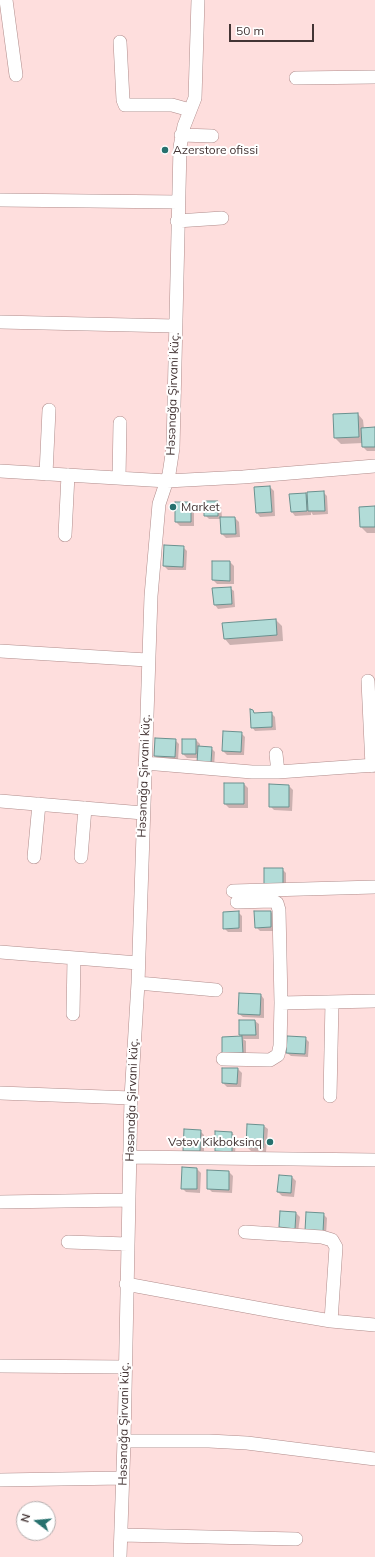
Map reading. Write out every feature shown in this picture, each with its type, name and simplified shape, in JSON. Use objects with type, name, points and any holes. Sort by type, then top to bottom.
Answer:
[{"type":"street","points":[[6,0],[16,75]]},
{"type":"street","name":"Həsənağa Şirvani küç.","points":[[120,1557],[124,1441],[129,1156],[138,983],[151,596],[158,517],[161,497],[167,480],[173,448],[177,221],[181,135],[196,92],[198,0]]},
{"type":"street","points":[[120,42],[123,100],[125,105],[172,105],[190,110]]},
{"type":"street","points":[[296,78],[375,77]]},
{"type":"street","points":[[181,135],[212,136]]},
{"type":"street","points":[[0,200],[178,202]]},
{"type":"street","points":[[177,221],[222,218]]},
{"type":"street","points":[[0,322],[175,326]]},
{"type":"street","points":[[46,474],[49,410]]},
{"type":"street","points":[[119,478],[120,423]]},
{"type":"street","points":[[0,471],[68,476],[167,480],[243,477],[375,466]]},
{"type":"street","points":[[65,535],[68,476]]},
{"type":"street","points":[[0,651],[148,660]]},
{"type":"street","points":[[145,763],[252,772],[278,772],[374,766],[368,681]]},
{"type":"street","points":[[276,754],[278,772]]},
{"type":"street","points":[[0,801],[143,813]]},
{"type":"street","points":[[34,857],[39,804]]},
{"type":"street","points":[[82,857],[85,808]]},
{"type":"street","points":[[224,1059],[270,1060],[278,1055],[280,1046],[281,1003],[279,910],[277,903],[235,896],[375,887]]},
{"type":"street","points":[[0,952],[138,963]]},
{"type":"street","points":[[73,1014],[74,958]]},
{"type":"street","points":[[138,983],[216,990]]},
{"type":"street","points":[[281,1003],[375,1001]]},
{"type":"street","points":[[330,1096],[332,1002]]},
{"type":"street","points":[[0,1093],[131,1098]]},
{"type":"street","points":[[129,1156],[375,1160]]},
{"type":"street","points":[[0,1202],[128,1200]]},
{"type":"street","points":[[245,1232],[322,1237],[332,1240],[336,1246],[331,1321]]},
{"type":"street","points":[[68,1242],[127,1244]]},
{"type":"street","points":[[126,1284],[331,1321],[375,1325]]},
{"type":"street","points":[[0,1366],[125,1367]]},
{"type":"street","points":[[124,1441],[209,1441],[247,1443],[375,1459]]},
{"type":"street","points":[[0,1480],[123,1478]]},
{"type":"street","points":[[121,1536],[296,1539]]},
{"type":"building","points":[[358,413],[359,437],[334,438],[333,414]]},
{"type":"building","points":[[375,427],[375,447],[362,447],[361,428]]},
{"type":"building","points":[[270,486],[272,512],[256,513],[254,487]]},
{"type":"building","points":[[324,491],[325,511],[308,511],[307,492]]},
{"type":"building","points":[[306,493],[307,511],[291,512],[289,494]]},
{"type":"building","points":[[204,501],[218,501],[218,516],[204,516]]},
{"type":"building","points":[[175,502],[191,502],[191,522],[175,522]]},
{"type":"building","points":[[375,506],[375,527],[360,527],[359,507]]},
{"type":"building","points":[[220,517],[235,517],[236,534],[221,534]]},
{"type":"building","points":[[164,545],[184,546],[183,567],[163,566]]},
{"type":"building","points":[[212,561],[230,561],[230,581],[212,580]]},
{"type":"building","points":[[231,587],[232,604],[214,605],[212,588]]},
{"type":"building","points":[[276,619],[277,635],[224,639],[222,623]]},
{"type":"building","points":[[250,709],[253,710],[254,713],[272,712],[272,727],[251,728]]},
{"type":"building","points":[[223,731],[242,732],[241,752],[222,751]]},
{"type":"building","points":[[155,738],[176,739],[175,757],[154,756]]},
{"type":"building","points":[[182,739],[196,739],[196,754],[182,754]]},
{"type":"building","points":[[198,746],[212,747],[211,763],[197,763]]},
{"type":"building","points":[[224,783],[244,783],[244,804],[224,804]]},
{"type":"building","points":[[269,784],[289,785],[289,807],[269,807]]},
{"type":"building","points":[[264,868],[283,868],[283,885],[264,886]]},
{"type":"building","points":[[239,911],[239,928],[223,929],[223,912]]},
{"type":"building","points":[[254,911],[271,911],[271,927],[255,928]]},
{"type":"building","points":[[239,993],[261,994],[260,1015],[238,1014]]},
{"type":"building","points":[[239,1020],[255,1020],[256,1035],[239,1035]]},
{"type":"building","points":[[242,1036],[243,1053],[222,1053],[222,1037]]},
{"type":"building","points":[[287,1036],[306,1037],[305,1054],[286,1053]]},
{"type":"building","points":[[222,1068],[238,1068],[237,1084],[222,1083]]},
{"type":"building","points":[[247,1124],[264,1125],[263,1148],[246,1147]]},
{"type":"building","points":[[184,1129],[201,1130],[200,1151],[183,1151]]},
{"type":"building","points":[[215,1131],[232,1132],[232,1152],[215,1151]]},
{"type":"building","points":[[182,1167],[197,1168],[197,1189],[181,1189]]},
{"type":"building","points":[[207,1170],[229,1171],[229,1190],[207,1189]]},
{"type":"building","points":[[279,1175],[292,1176],[291,1193],[277,1192]]},
{"type":"building","points":[[280,1211],[296,1212],[295,1229],[279,1227]]},
{"type":"building","points":[[306,1212],[324,1213],[323,1232],[305,1231]]},
{"type":"place","name":"Azerstore ofissi","points":[[165,150]]},
{"type":"place","name":"Market","points":[[173,507]]},
{"type":"place","name":"Vətəv Kikboksinq","points":[[270,1142]]}]
